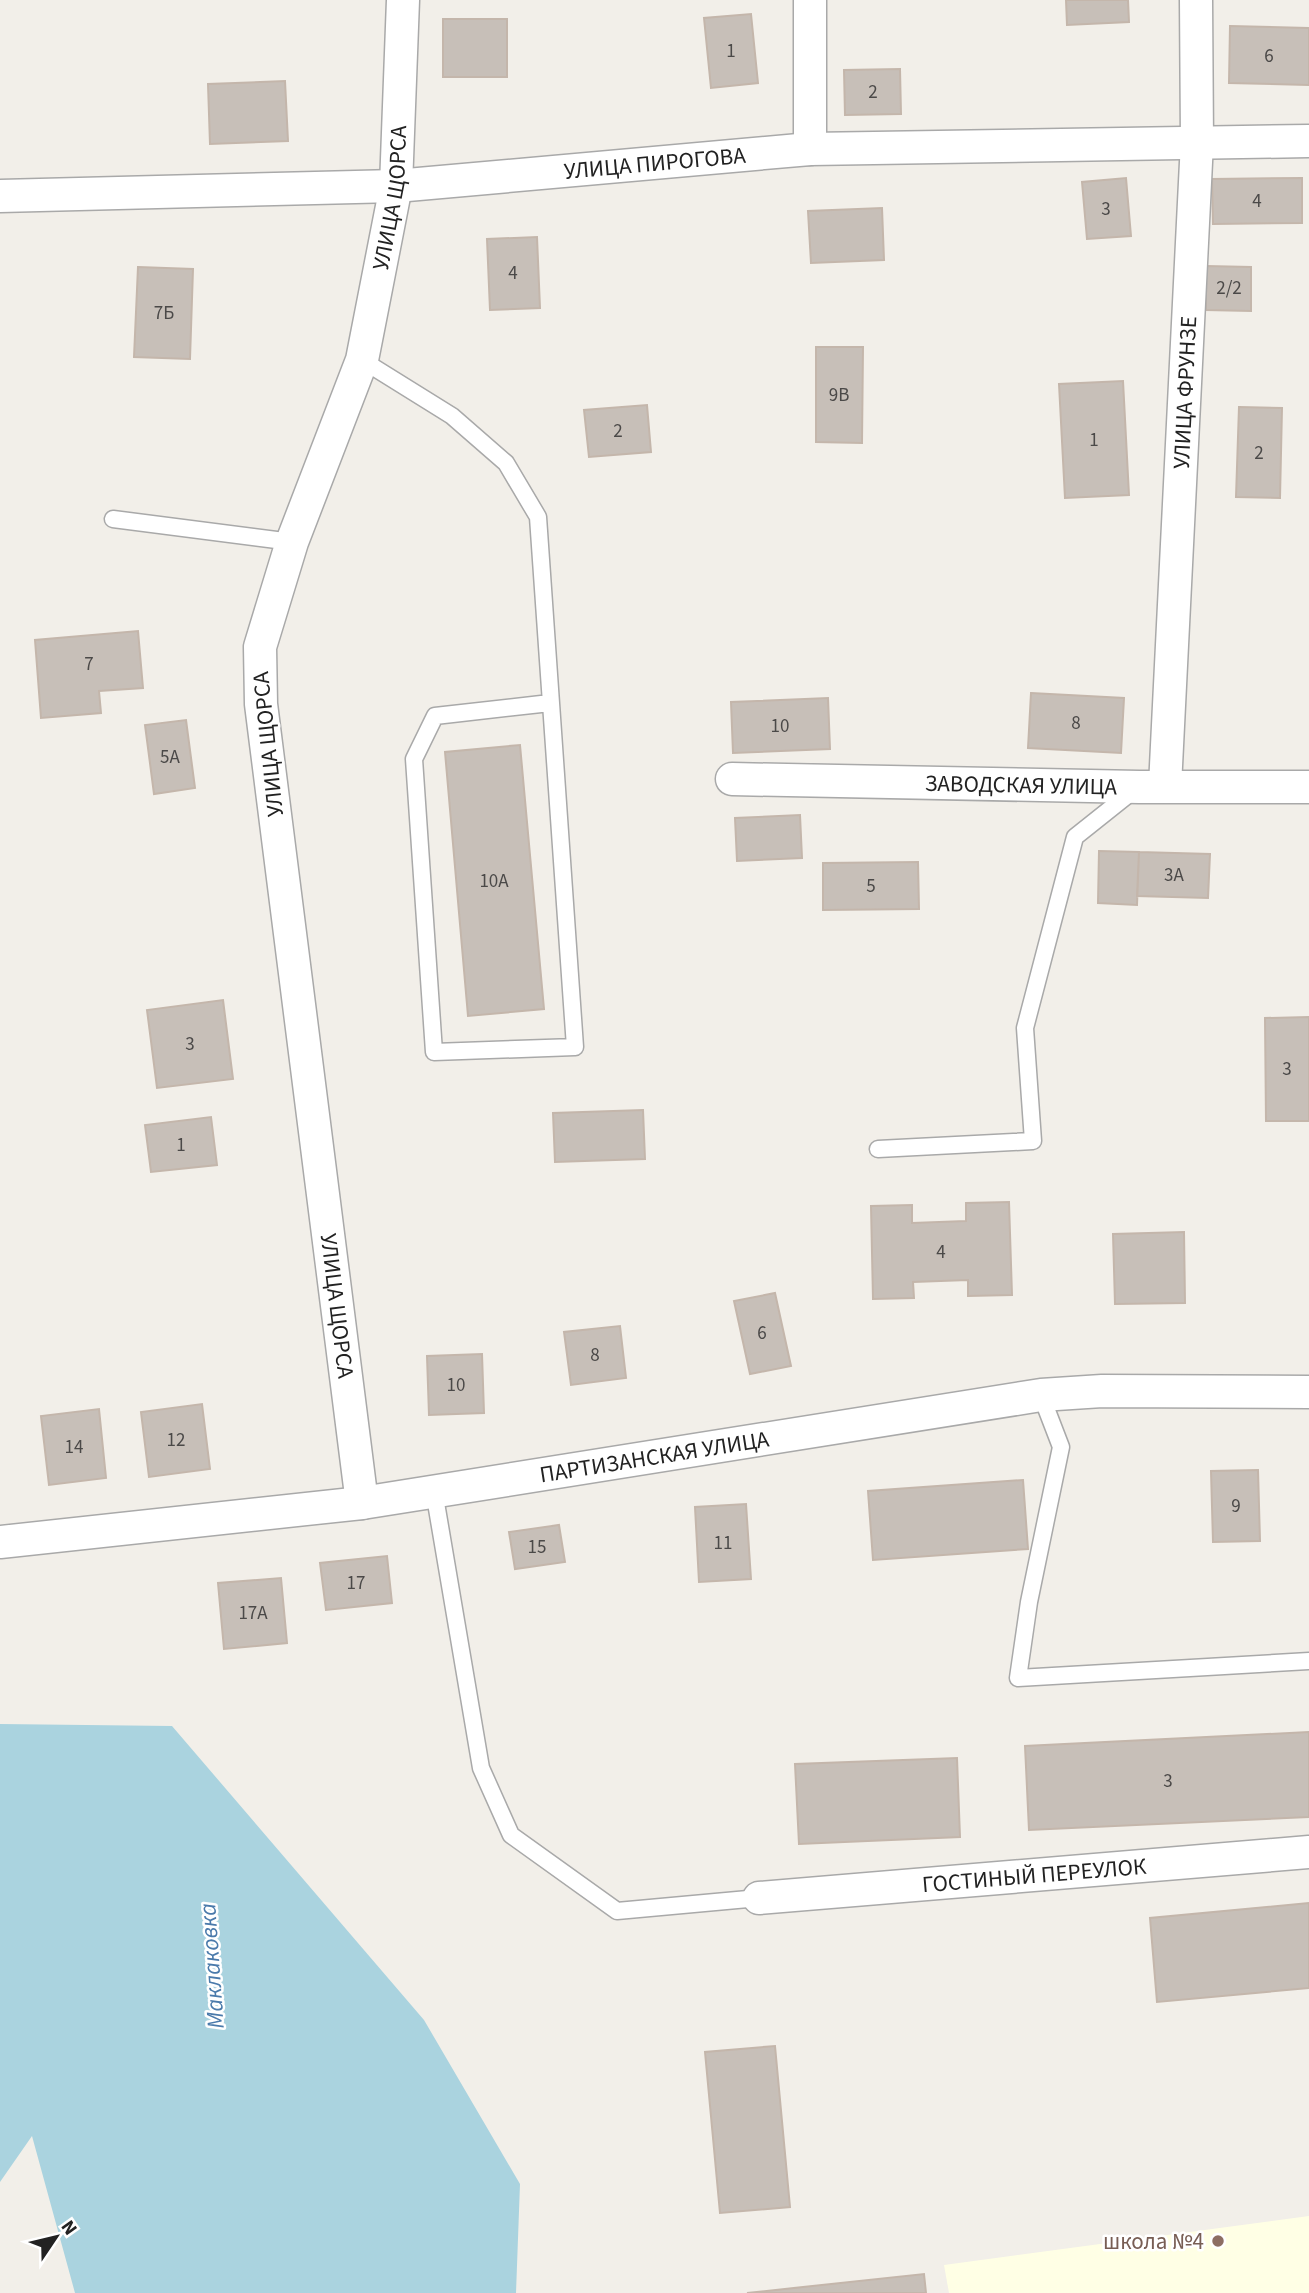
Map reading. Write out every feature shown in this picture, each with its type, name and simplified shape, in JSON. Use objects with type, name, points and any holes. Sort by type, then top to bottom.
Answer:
[{"type":"street","name":"УЛИЦА ЩОРСА","points":[[362,1503],[261,704],[260,647],[292,542],[362,360],[396,186],[403,0]]},
{"type":"street","points":[[810,0],[810,149]]},
{"type":"street","name":"УЛИЦА ФРУНЗЕ","points":[[1152,786],[1197,142],[1196,0]]},
{"type":"street","name":"УЛИЦА ПИРОГОВА","points":[[0,196],[396,186],[810,149],[1309,141]]},
{"type":"street","name":"ЗАВОДСКАЯ УЛИЦА","points":[[732,779],[1309,787]]},
{"type":"street","name":"ПАРТИЗАНСКАЯ УЛИЦА","points":[[0,1542],[362,1503],[1041,1395],[1102,1391],[1309,1392]]},
{"type":"street","name":"ГОСТИНЫЙ ПЕРЕУЛОК","points":[[759,1898],[1309,1852]]},
{"type":"lane","points":[[362,360],[452,416],[506,463],[538,517],[575,1047],[434,1052],[414,759],[435,716],[550,703]]},
{"type":"lane","points":[[113,519],[292,542]]},
{"type":"lane","points":[[878,1149],[1033,1141],[1025,1028],[1075,836],[1152,786]]},
{"type":"lane","points":[[1041,1395],[1061,1447],[1029,1602],[1018,1678],[1309,1661]]},
{"type":"lane","points":[[434,1491],[481,1768],[511,1835],[617,1911],[759,1898]]},
{"type":"shaded area","name":"школа №4","points":[[1309,2216],[1309,2293],[949,2293],[944,2265]]},
{"type":"water","name":"Маклаковка","points":[[0,1724],[172,1726],[424,2020],[520,2184],[516,2293],[75,2293],[32,2136],[0,2182]]},
{"type":"building","points":[[1066,0],[1128,0],[1129,22],[1067,25]]},
{"type":"building","points":[[751,14],[758,83],[711,88],[704,18]]},
{"type":"building","points":[[443,19],[507,19],[507,77],[443,77]]},
{"type":"building","points":[[1230,26],[1309,28],[1309,85],[1229,83]]},
{"type":"building","points":[[900,69],[901,114],[845,115],[844,70]]},
{"type":"building","points":[[285,81],[288,141],[210,144],[208,84]]},
{"type":"building","points":[[1126,178],[1131,236],[1087,239],[1082,182]]},
{"type":"building","points":[[1302,178],[1302,223],[1213,224],[1212,179]]},
{"type":"building","points":[[882,208],[884,260],[811,263],[808,211]]},
{"type":"building","points":[[537,237],[540,308],[490,310],[487,239]]},
{"type":"building","points":[[1206,266],[1251,267],[1251,311],[1206,310]]},
{"type":"building","points":[[138,267],[193,269],[190,359],[134,357]]},
{"type":"building","points":[[816,347],[863,347],[862,443],[816,442]]},
{"type":"building","points":[[1123,381],[1129,495],[1065,498],[1059,384]]},
{"type":"building","points":[[647,405],[651,452],[589,457],[584,410]]},
{"type":"building","points":[[1239,407],[1282,408],[1280,498],[1236,497]]},
{"type":"building","points":[[138,631],[143,688],[99,691],[101,713],[41,718],[35,640]]},
{"type":"building","points":[[1031,693],[1124,698],[1121,753],[1028,748]]},
{"type":"building","points":[[828,698],[830,749],[733,753],[731,702]]},
{"type":"building","points":[[186,720],[195,788],[154,794],[145,725]]},
{"type":"building","points":[[520,745],[544,1009],[468,1016],[445,752]]},
{"type":"building","points":[[800,815],[802,858],[737,861],[735,818]]},
{"type":"building","points":[[1099,851],[1139,852],[1137,905],[1098,903]]},
{"type":"building","points":[[1139,852],[1210,854],[1208,898],[1137,896]]},
{"type":"building","points":[[918,862],[919,909],[823,910],[823,863]]},
{"type":"building","points":[[223,1000],[233,1079],[157,1088],[147,1010]]},
{"type":"building","points":[[1309,1017],[1309,1121],[1266,1121],[1265,1018]]},
{"type":"building","points":[[643,1110],[645,1159],[555,1162],[553,1113]]},
{"type":"building","points":[[211,1117],[217,1165],[151,1172],[145,1125]]},
{"type":"building","points":[[1009,1202],[1012,1295],[968,1296],[968,1280],[913,1282],[914,1298],[873,1299],[871,1206],[912,1205],[912,1223],[966,1221],[966,1203]]},
{"type":"building","points":[[1184,1232],[1185,1303],[1115,1304],[1113,1234]]},
{"type":"building","points":[[775,1293],[791,1366],[750,1374],[734,1301]]},
{"type":"building","points":[[620,1326],[626,1378],[571,1385],[564,1332]]},
{"type":"building","points":[[482,1354],[484,1413],[429,1415],[427,1356]]},
{"type":"building","points":[[202,1404],[210,1469],[149,1477],[141,1412]]},
{"type":"building","points":[[99,1409],[106,1478],[49,1485],[41,1416]]},
{"type":"building","points":[[1258,1470],[1260,1541],[1213,1542],[1211,1471]]},
{"type":"building","points":[[1023,1480],[1028,1549],[873,1560],[868,1491]]},
{"type":"building","points":[[746,1504],[751,1579],[699,1582],[695,1507]]},
{"type":"building","points":[[559,1525],[565,1562],[515,1569],[509,1532]]},
{"type":"building","points":[[387,1556],[392,1603],[326,1610],[320,1563]]},
{"type":"building","points":[[281,1578],[287,1643],[224,1649],[218,1583]]},
{"type":"building","points":[[1309,1732],[1309,1817],[1029,1830],[1025,1746]]},
{"type":"building","points":[[957,1758],[960,1837],[799,1844],[795,1764]]},
{"type":"building","points":[[1309,1903],[1309,1988],[1157,2002],[1150,1918]]},
{"type":"building","points":[[775,2046],[790,2207],[720,2213],[705,2052]]},
{"type":"building","points":[[924,2274],[926,2293],[747,2293]]},
{"type":"place","name":"школа №4","points":[[1218,2241]]}]
